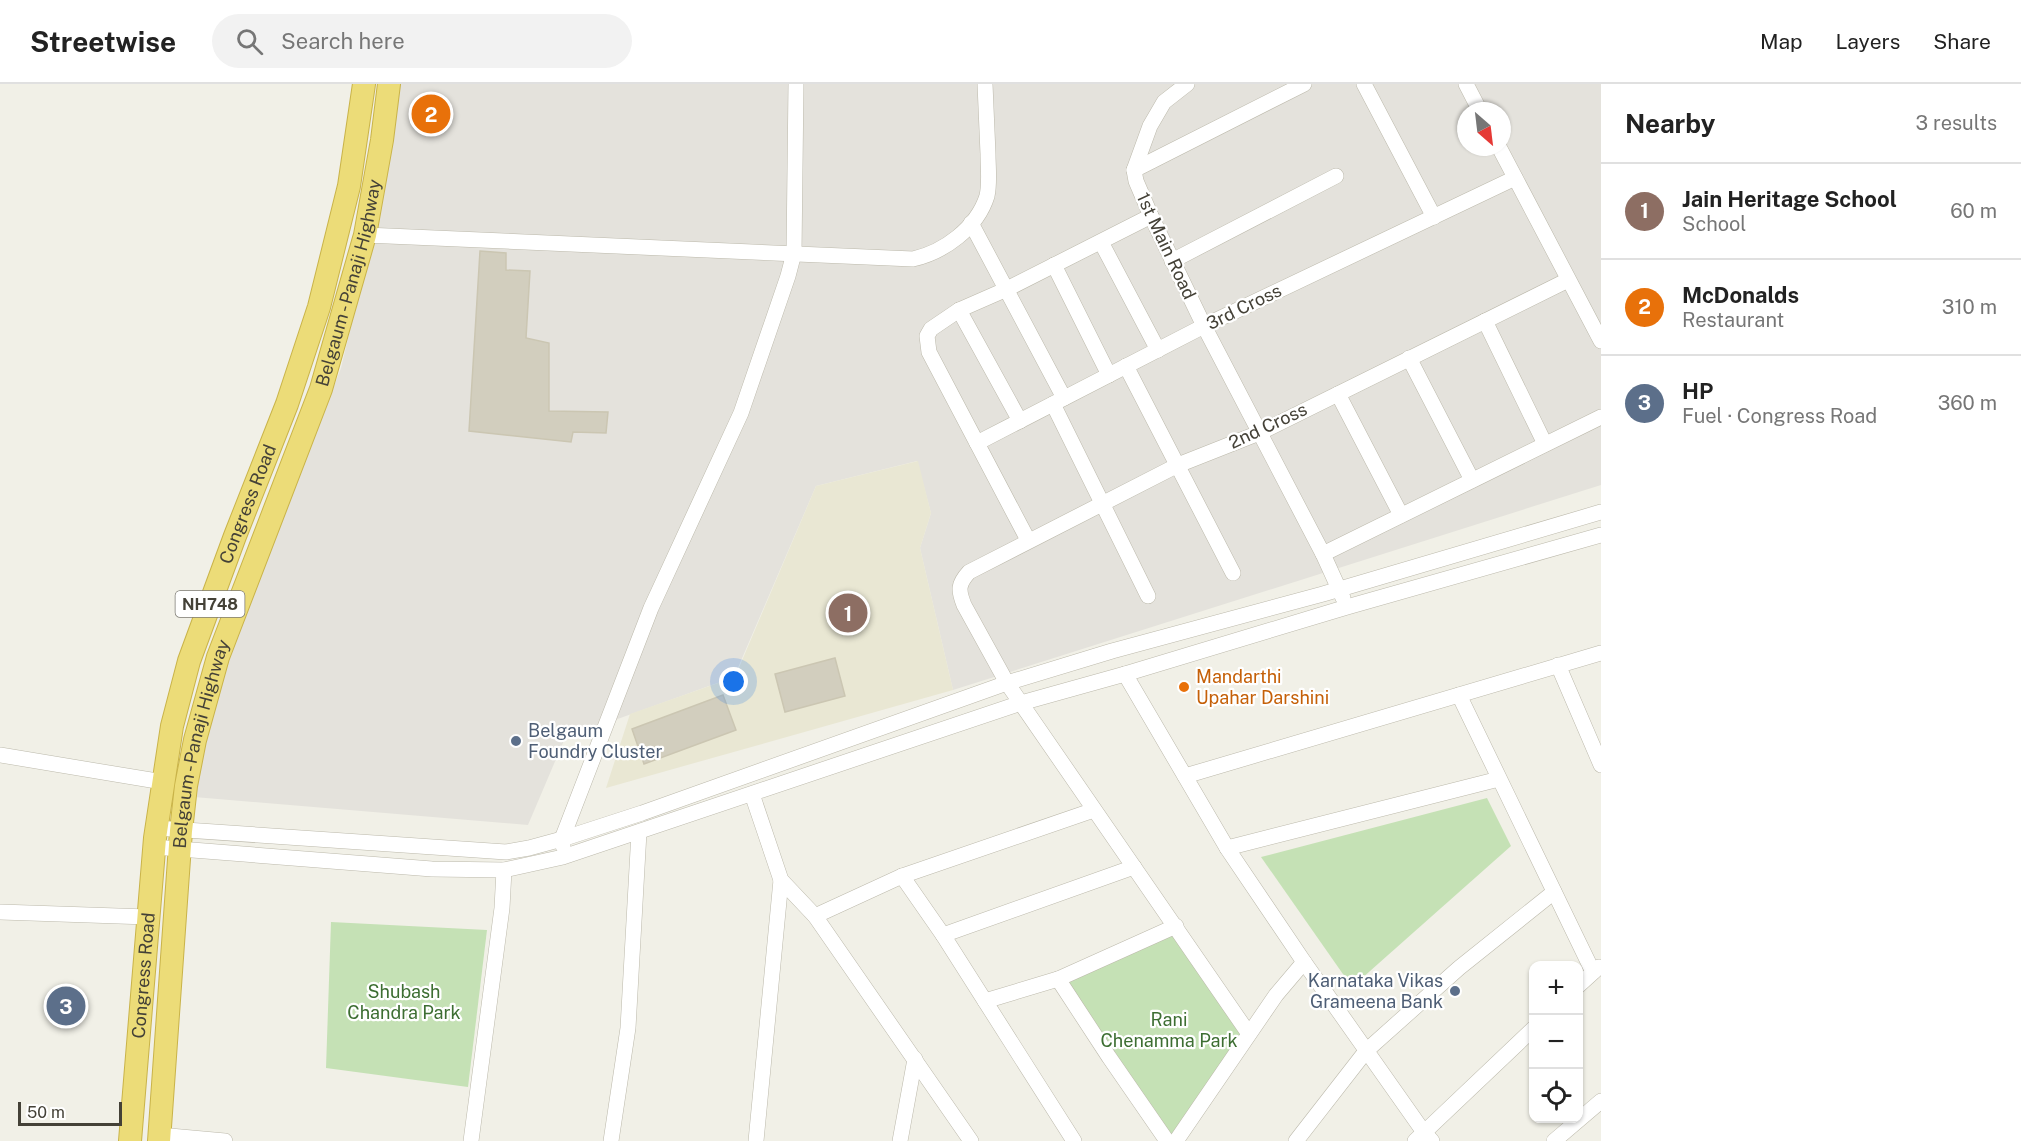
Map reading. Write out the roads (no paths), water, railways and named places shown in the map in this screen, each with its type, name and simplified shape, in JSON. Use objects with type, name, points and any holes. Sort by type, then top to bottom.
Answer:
[{"type":"highway","name":"Congress Road","points":[[130,1141],[155,838],[172,726],[189,661],[287,404],[319,307],[349,186],[364,84]]},
{"type":"highway","name":"Belgaum - Panaji Highway","points":[[159,1138],[180,840],[186,786],[195,740],[215,667],[321,389],[365,235],[382,140],[389,84]]},
{"type":"street","points":[[563,857],[562,839],[651,608],[741,413],[794,253],[796,84]]},
{"type":"street","points":[[365,235],[913,259],[929,256],[950,244],[971,223],[981,211],[988,194],[985,84]]},
{"type":"street","name":"1st Main Road","points":[[1187,84],[1164,102],[1150,126],[1134,170],[1136,181],[1204,326],[1323,554],[1347,607]]},
{"type":"street","points":[[1134,170],[1304,84]]},
{"type":"street","points":[[1364,84],[1434,217]]},
{"type":"street","points":[[1466,84],[1475,102]]},
{"type":"street","points":[[1504,156],[1601,341]]},
{"type":"street","points":[[1172,261],[1336,176]]},
{"type":"street","name":"3rd Cross","points":[[977,443],[1204,326],[1515,178]]},
{"type":"street","points":[[1028,540],[929,352],[927,344],[931,328],[959,310],[1007,289],[1151,216]]},
{"type":"street","points":[[971,223],[1007,289],[1059,401],[1102,503],[1148,596]]},
{"type":"street","points":[[1101,242],[1158,350]]},
{"type":"street","points":[[1054,265],[1109,375]]},
{"type":"street","name":"2nd Cross","points":[[1007,683],[959,592],[961,580],[969,572],[1178,465],[1260,432],[1568,280]]},
{"type":"street","points":[[959,310],[1020,421]]},
{"type":"street","points":[[1485,321],[1545,444]]},
{"type":"street","points":[[1409,358],[1472,480]]},
{"type":"street","points":[[1126,366],[1233,573]]},
{"type":"street","points":[[1338,394],[1401,515]]},
{"type":"street","points":[[1323,554],[1601,417]]},
{"type":"street","points":[[180,840],[506,852],[529,848],[562,839],[1007,683],[1601,512]]},
{"type":"street","points":[[155,838],[432,869],[504,870],[563,857],[1021,703],[1601,535]]},
{"type":"street","points":[[1185,776],[1601,653]]},
{"type":"street","points":[[1558,665],[1601,765]]},
{"type":"street","points":[[1125,674],[1227,848],[1423,1138],[1529,1032]]},
{"type":"street","points":[[1007,683],[1249,1034]]},
{"type":"street","points":[[1459,695],[1554,892],[1597,968],[1583,981]]},
{"type":"street","points":[[0,755],[163,782]]},
{"type":"street","points":[[1227,848],[1499,779]]},
{"type":"street","points":[[752,794],[781,880],[756,1141]]},
{"type":"street","points":[[815,916],[902,876],[1094,810]]},
{"type":"street","points":[[611,1141],[628,1028],[639,832]]},
{"type":"street","points":[[943,935],[1134,867]]},
{"type":"street","points":[[471,1141],[502,908],[504,870]]},
{"type":"street","points":[[902,876],[943,935],[1074,1141]]},
{"type":"street","points":[[781,880],[815,916],[971,1141]]},
{"type":"street","points":[[1296,1141],[1366,1051],[1459,968],[1554,892]]},
{"type":"street","points":[[0,912],[148,917]]},
{"type":"street","points":[[985,1001],[1058,979],[1176,926]]},
{"type":"street","points":[[1176,1141],[1276,995],[1304,963]]},
{"type":"street","points":[[1058,979],[1167,1141]]},
{"type":"street","points":[[900,1141],[915,1059]]},
{"type":"street","points":[[1554,1141],[1601,1101]]},
{"type":"street","points":[[159,1138],[225,1141]]},
{"type":"place","name":"McDonalds","points":[[431,114]]},
{"type":"place","name":"Jain Heritage School","points":[[848,613]]},
{"type":"place","name":"Mandarthi Upahar Darshini","points":[[1184,687]]},
{"type":"place","name":"Belgaum Foundry Cluster","points":[[516,741]]},
{"type":"place","name":"Karnataka Vikas Grameena Bank","points":[[1455,991]]},
{"type":"place","name":"HP","points":[[66,1006]]},
{"type":"park label","name":"Shubash Chandra Park","points":[[404,1002]]},
{"type":"park label","name":"Rani Chenamma Park","points":[[1169,1030]]}]
